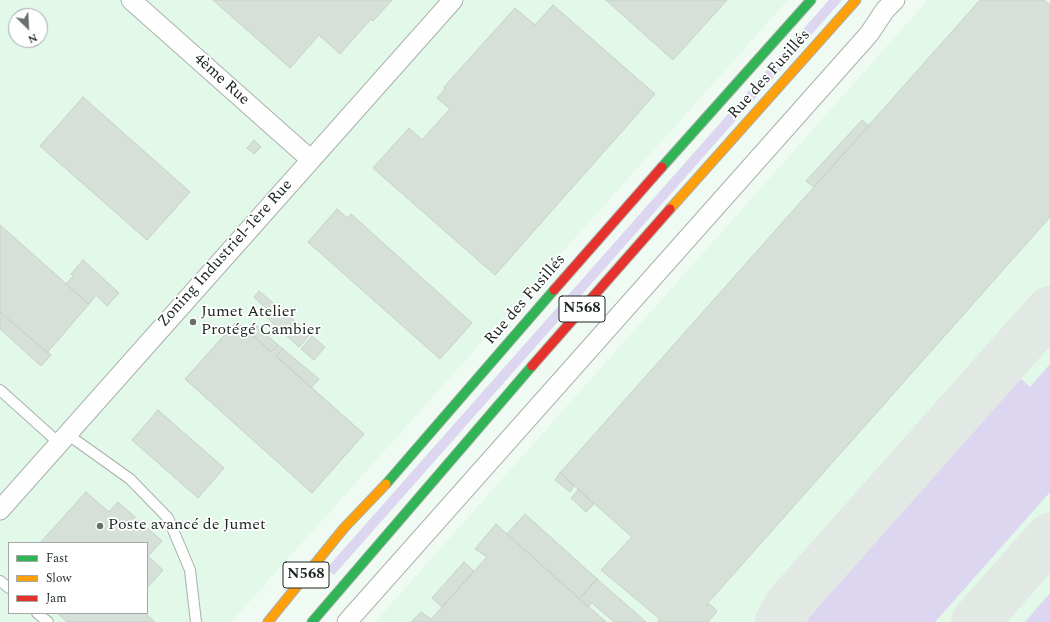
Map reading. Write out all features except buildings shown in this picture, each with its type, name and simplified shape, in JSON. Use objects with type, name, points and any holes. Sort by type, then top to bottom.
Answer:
[{"type":"highway","name":"Rue des Fusillés","points":[[268,622],[344,528],[404,464],[609,227],[811,0]]},
{"type":"highway","name":"Rue des Fusillés","points":[[312,622],[550,345],[856,0]]},
{"type":"street","name":"4ème Rue","points":[[131,0],[310,159]]},
{"type":"street","name":"Zoning Industriel-1ère Rue","points":[[0,510],[310,159],[453,0]]},
{"type":"street","points":[[348,622],[854,51],[895,0]]},
{"type":"lane","points":[[0,390],[63,438],[130,479],[168,518],[190,570],[196,622]]},
{"type":"lane","points":[[0,581],[8,587]]},
{"type":"lane","points":[[38,614],[48,622]]},
{"type":"shaded area","points":[[0,0],[788,0],[231,622],[0,622]]},
{"type":"shaded area","points":[[829,0],[842,0],[334,575],[326,569]]},
{"type":"shaded area","points":[[928,0],[1050,0],[1050,622],[375,622]]},
{"type":"shaded area","points":[[1050,364],[1050,492],[935,622],[804,622],[806,616],[1019,377],[1030,387]]},
{"type":"shaded area","points":[[1050,593],[1050,622],[1025,622]]},
{"type":"taxiway","points":[[779,622],[789,604],[1050,310]]},
{"type":"taxiway","points":[[975,622],[1050,537]]},
{"type":"traffic: fast","points":[[662,167],[811,0]]},
{"type":"traffic: fast","points":[[386,484],[554,290]]},
{"type":"traffic: fast","points":[[312,622],[532,366]]},
{"type":"traffic: slow","points":[[670,209],[856,0]]},
{"type":"traffic: slow","points":[[268,622],[344,528],[386,484]]},
{"type":"traffic: jam","points":[[554,290],[662,167]]},
{"type":"traffic: jam","points":[[532,366],[670,209]]},
{"type":"place","name":"Jumet Atelier Protégé Cambier","points":[[193,322]]},
{"type":"place","name":"Poste avancé de Jumet","points":[[100,526]]}]
